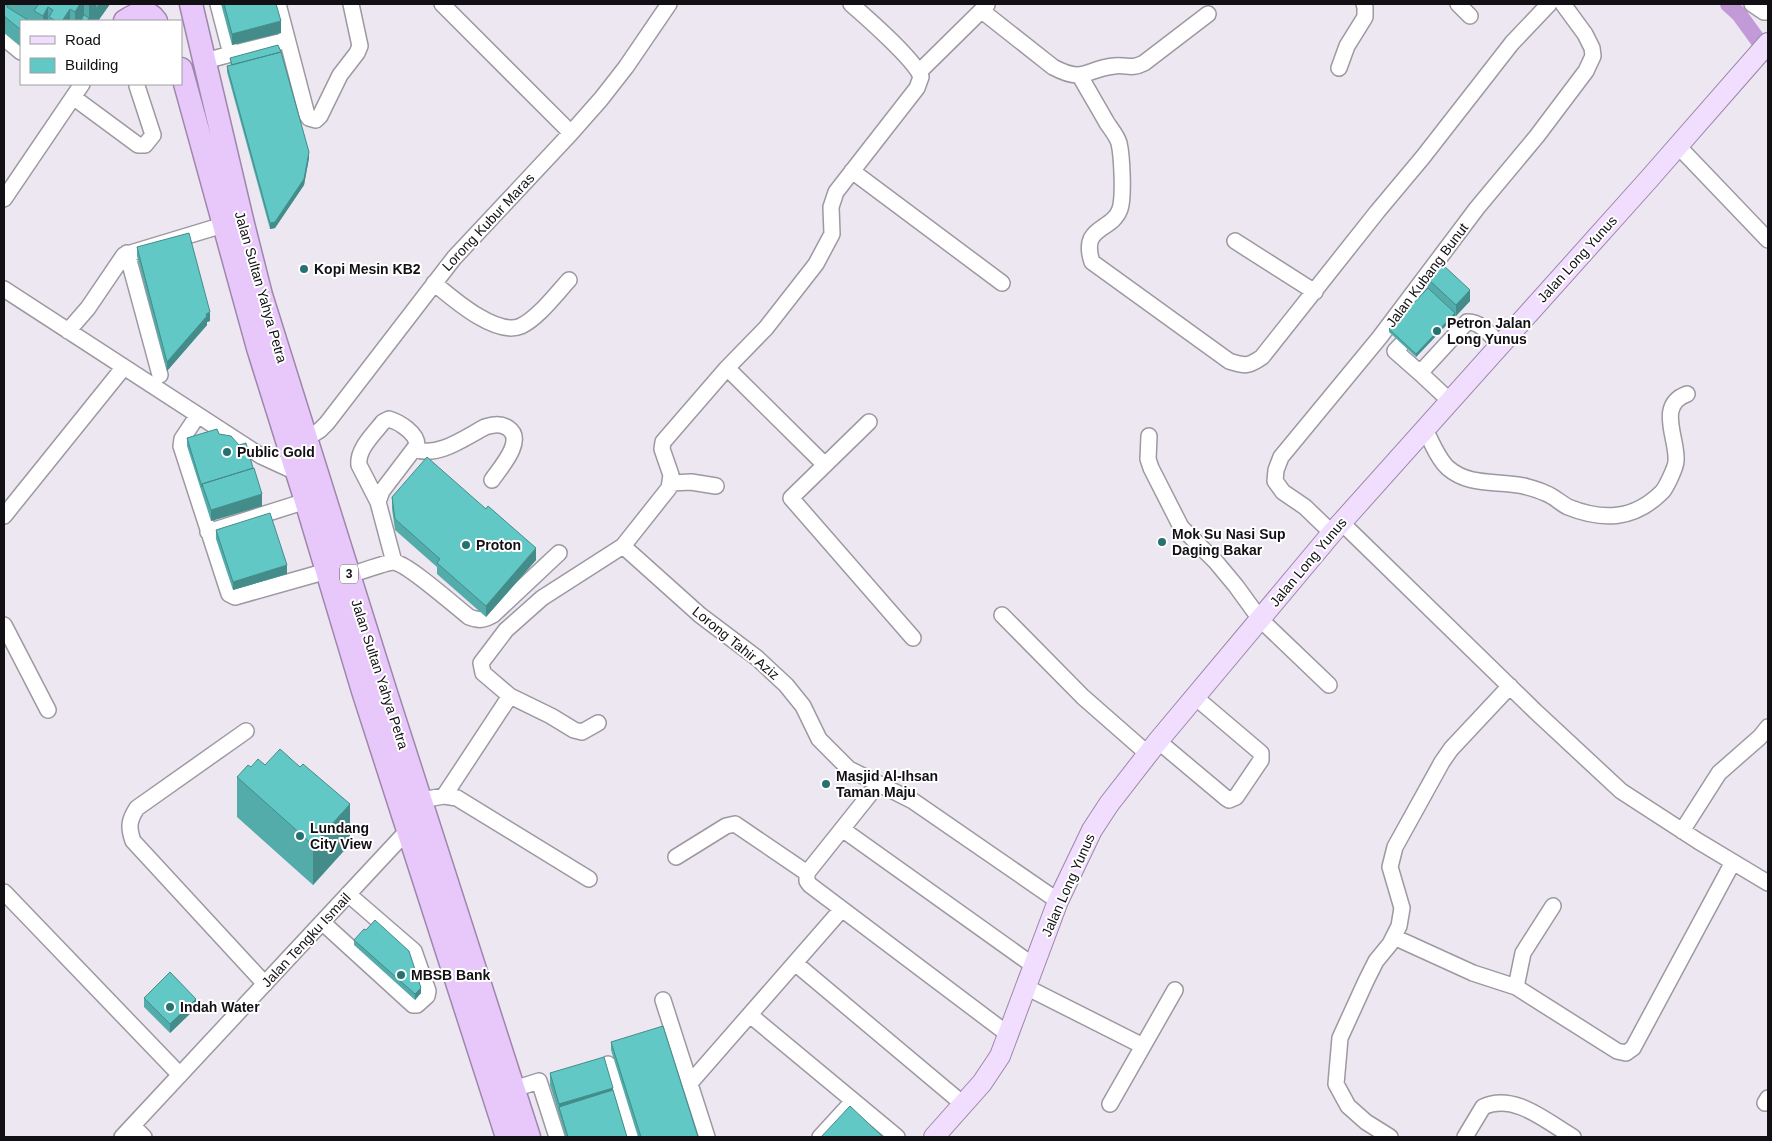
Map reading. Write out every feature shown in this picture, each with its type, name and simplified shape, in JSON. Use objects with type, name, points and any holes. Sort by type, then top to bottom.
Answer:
[{"type":"highway","points":[[163,4],[168,20]]},
{"type":"highway","name":"Jalan Sultan Yahya Petra","points":[[192,4],[242,224],[261,295],[530,1137]]},
{"type":"highway","points":[[127,20],[136,14],[144,12],[155,20]]},
{"type":"highway","name":"Jalan Sultan Yahya Petra","points":[[182,73],[258,348],[363,691],[507,1137]]},
{"type":"main road","name":"Jalan Long Yunus","points":[[934,1137],[982,1083],[1000,1056],[1058,901],[1092,830],[1109,804],[1195,697],[1337,528],[1768,43]]},
{"type":"street","points":[[126,20],[134,4]]},
{"type":"street","points":[[126,20],[140,4]]},
{"type":"street","points":[[218,4],[231,54]]},
{"type":"street","points":[[278,4],[307,115],[313,120],[318,119],[320,116],[340,75],[357,53],[360,46],[351,4]]},
{"type":"street","points":[[442,4],[572,133]]},
{"type":"street","name":"Lorong Kubur Maras","points":[[306,439],[327,423],[460,252],[572,133],[626,67],[669,4]]},
{"type":"street","points":[[598,723],[582,732],[574,730],[551,716],[510,696],[481,670],[482,660],[506,630],[542,598],[623,546],[667,492],[671,483],[671,475],[662,449],[663,442],[727,368],[766,328],[816,264],[832,234],[830,207],[836,192],[918,88],[921,77],[919,72],[870,20],[850,4]]},
{"type":"street","points":[[1339,68],[1347,46],[1365,17],[1364,4]]},
{"type":"street","points":[[1458,4],[1470,16]]},
{"type":"street","points":[[1080,76],[1119,143],[1123,187],[1120,210],[1091,239],[1088,249],[1092,262],[1229,361],[1242,365],[1251,365],[1262,357],[1315,292],[1512,43],[1549,4]]},
{"type":"street","name":"Jalan Kubang Bunut","points":[[1337,528],[1283,492],[1275,481],[1276,470],[1281,457],[1380,337],[1477,208],[1537,136],[1586,71],[1593,56],[1592,48],[1585,34],[1563,4]]},
{"type":"street","points":[[1752,5],[1764,12],[1768,12]]},
{"type":"street","points":[[919,72],[984,6],[1053,67],[1065,74],[1080,76],[1117,65],[1135,68],[1208,14]]},
{"type":"street","points":[[4,38],[20,51]]},
{"type":"street","points":[[205,61],[287,40]]},
{"type":"street","points":[[4,199],[74,89],[138,145],[145,145],[153,134],[137,86]]},
{"type":"street","points":[[1678,146],[1768,240]]},
{"type":"street","points":[[852,171],[1002,283]]},
{"type":"street","points":[[68,331],[88,308],[120,258],[128,253],[223,225]]},
{"type":"street","points":[[1235,241],[1315,292]]},
{"type":"street","points":[[128,253],[160,375]]},
{"type":"street","points":[[434,283],[465,309],[508,328],[520,326],[532,319],[569,280]]},
{"type":"street","points":[[4,289],[261,456],[298,474]]},
{"type":"street","points":[[1428,317],[1395,351],[1450,400]]},
{"type":"street","points":[[1446,321],[1458,332]]},
{"type":"street","points":[[1420,374],[1467,322],[1480,325],[1500,344]]},
{"type":"street","points":[[4,516],[124,367]]},
{"type":"street","points":[[727,368],[825,465]]},
{"type":"street","points":[[1425,429],[1447,467],[1463,478],[1484,483],[1505,483],[1524,486],[1546,493],[1566,506],[1591,515],[1614,517],[1649,503],[1664,490],[1676,461],[1671,427],[1672,405],[1679,397],[1687,394]]},
{"type":"street","points":[[198,416],[182,439],[181,446],[227,592],[232,597],[327,571]]},
{"type":"street","points":[[378,502],[382,491],[417,444],[415,436],[394,420],[389,419],[383,422],[360,452],[358,459],[359,465],[378,502],[394,562],[415,574],[469,617],[477,620],[493,615],[559,552]]},
{"type":"street","points":[[870,422],[791,498],[913,638]]},
{"type":"street","points":[[414,449],[423,452],[433,451],[493,424],[501,425],[510,429],[514,438],[514,447],[492,480]]},
{"type":"street","points":[[1149,436],[1148,459],[1151,468],[1181,527],[1221,568],[1260,619],[1329,685]]},
{"type":"street","points":[[671,483],[691,482],[716,486]]},
{"type":"street","points":[[208,532],[306,501]]},
{"type":"street","points":[[1337,528],[1510,686],[1621,791],[1682,831],[1768,883]]},
{"type":"street","name":"Lorong Tahir Aziz","points":[[623,546],[700,615],[750,652],[786,685],[803,706],[819,739],[845,766],[914,801],[1058,901]]},
{"type":"street","points":[[349,575],[394,562]]},
{"type":"street","points":[[1002,615],[1083,698],[1229,800],[1236,797],[1261,760],[1261,754],[1195,697]]},
{"type":"street","points":[[4,625],[48,710]]},
{"type":"street","points":[[1390,1137],[1366,1122],[1348,1106],[1336,1084],[1340,1038],[1376,962],[1390,944],[1399,926],[1402,908],[1390,867],[1395,847],[1451,748],[1510,686]]},
{"type":"street","points":[[444,796],[510,696]]},
{"type":"street","points":[[1682,831],[1718,773],[1760,737],[1768,727]]},
{"type":"street","points":[[246,732],[137,808],[131,818],[129,830],[133,840],[265,984]]},
{"type":"street","points":[[878,784],[807,873],[808,883],[1009,1035]]},
{"type":"street","points":[[421,800],[444,796],[457,798],[590,878]]},
{"type":"street","points":[[676,857],[726,826],[735,824],[807,873]]},
{"type":"street","points":[[842,828],[1034,966]]},
{"type":"street","name":"Jalan Tengku Ismail","points":[[122,1137],[408,830]]},
{"type":"street","points":[[1394,937],[1473,973],[1516,987],[1617,1052],[1626,1053],[1630,1051],[1733,862]]},
{"type":"street","points":[[4,892],[180,1075]]},
{"type":"street","points":[[322,922],[413,1005],[417,1005],[427,996],[428,990],[414,951],[348,894]]},
{"type":"street","points":[[1516,987],[1523,953],[1553,906]]},
{"type":"street","points":[[690,1084],[842,909]]},
{"type":"street","points":[[795,964],[964,1104]]},
{"type":"street","points":[[1026,987],[1143,1046]]},
{"type":"street","points":[[1110,1104],[1175,990]]},
{"type":"street","points":[[662,1000],[708,1137]]},
{"type":"street","points":[[750,1015],[897,1137]]},
{"type":"street","points":[[608,1064],[611,1068],[632,1137]]},
{"type":"street","points":[[514,1089],[539,1081],[557,1137]]},
{"type":"street","points":[[820,1137],[853,1101]]},
{"type":"street","points":[[1465,1137],[1483,1107],[1496,1102],[1526,1109],[1573,1137]]},
{"type":"street","points":[[133,1126],[144,1137]]},
{"type":"building","points":[[4,4],[7,4],[7,7],[28,20],[20,20],[20,29],[4,16]]},
{"type":"building","points":[[36,4],[80,4],[75,12],[70,9],[63,20],[54,20],[49,17],[53,10],[48,7],[43,16],[34,11],[38,5]]},
{"type":"building","points":[[224,4],[276,4],[281,21],[232,34]]},
{"type":"building","points":[[84,15],[89,18],[88,20],[82,20]]},
{"type":"building","points":[[278,45],[281,52],[232,65],[230,58]]},
{"type":"building","points":[[281,52],[309,152],[304,179],[275,222],[270,223],[227,66]]},
{"type":"building","points":[[189,233],[210,312],[206,314],[207,316],[167,362],[137,247]]},
{"type":"building","points":[[1442,264],[1470,290],[1456,305],[1428,279]]},
{"type":"building","points":[[1428,288],[1455,313],[1416,354],[1389,329]]},
{"type":"building","points":[[217,429],[219,434],[231,436],[239,445],[246,443],[253,468],[202,484],[202,487],[187,438]]},
{"type":"building","name":"Proton","points":[[427,457],[486,509],[488,506],[536,548],[486,606],[437,563],[440,559],[395,519],[392,497]]},
{"type":"building","points":[[254,468],[262,494],[211,510],[202,484]]},
{"type":"building","points":[[270,513],[287,565],[233,582],[216,530]]},
{"type":"building","points":[[280,749],[300,767],[303,764],[350,804],[313,845],[237,777],[248,765],[251,767],[258,759],[265,765]]},
{"type":"building","name":"MBSB Bank","points":[[375,920],[409,951],[421,988],[415,994],[354,940]]},
{"type":"building","name":"Indah Water","points":[[170,972],[196,999],[170,1024],[144,998]]},
{"type":"building","points":[[663,1026],[698,1137],[641,1137],[611,1042]]},
{"type":"building","points":[[604,1057],[613,1088],[559,1104],[550,1073]]},
{"type":"building","points":[[613,1090],[627,1137],[568,1137],[559,1107]]},
{"type":"building","points":[[850,1106],[883,1137],[821,1137]]},
{"type":"waterway","points":[[1728,4],[1739,14],[1768,54]]},
{"type":"place","name":"Kopi Mesin KB2","points":[[304,269]]},
{"type":"place","name":"Petron Jalan Long Yunus","points":[[1437,331]]},
{"type":"place","name":"Public Gold","points":[[227,452]]},
{"type":"place","name":"Mok Su Nasi Sup Daging Bakar","points":[[1162,542]]},
{"type":"place","name":"Proton","points":[[466,545]]},
{"type":"place","name":"Masjid Al-Ihsan Taman Maju","points":[[826,784]]},
{"type":"place","name":"Lundang City View","points":[[300,836]]},
{"type":"place","name":"MBSB Bank","points":[[401,975]]},
{"type":"place","name":"Indah Water","points":[[170,1007]]}]
